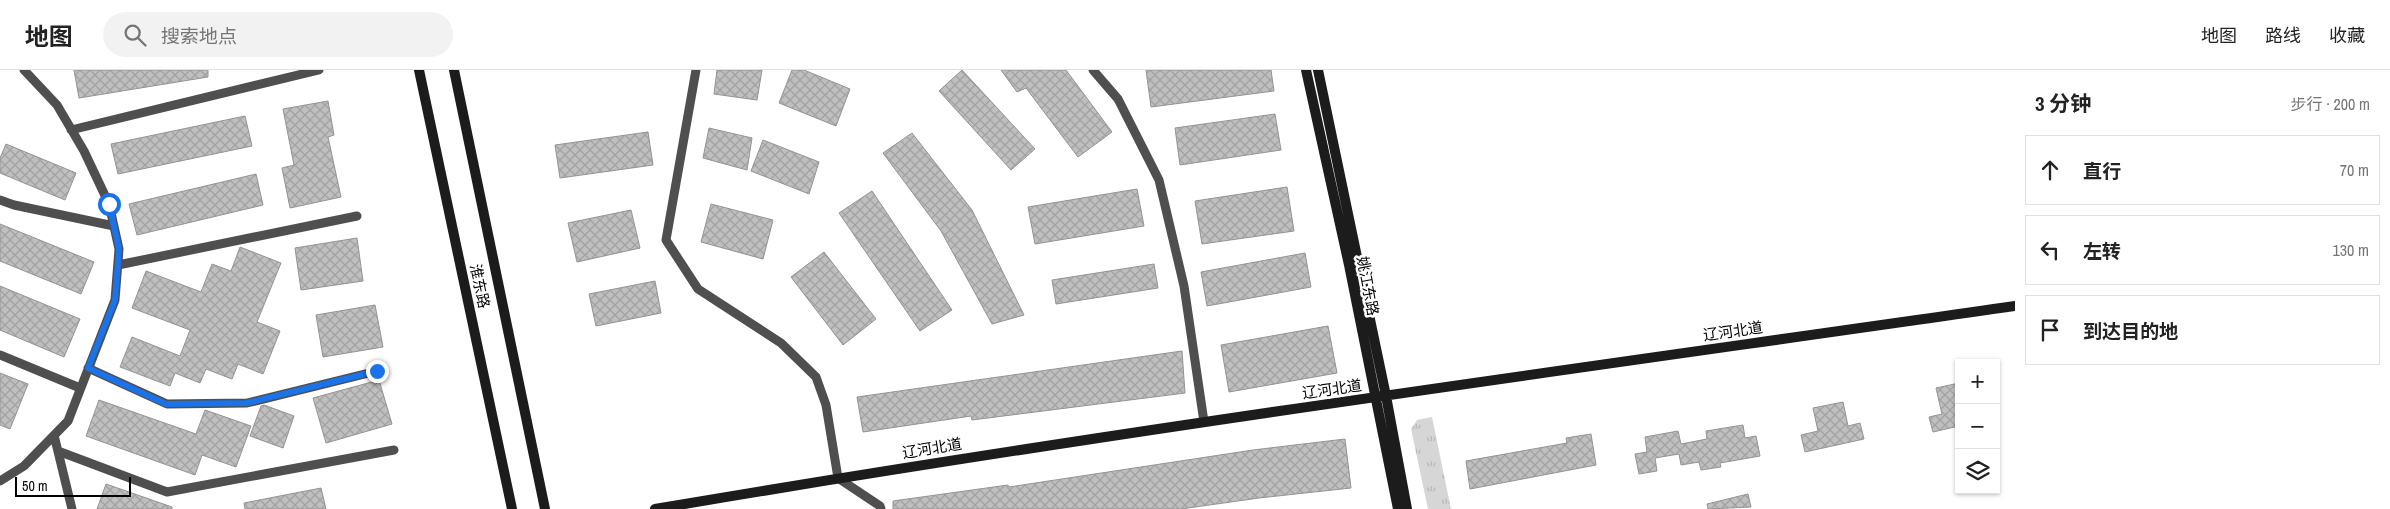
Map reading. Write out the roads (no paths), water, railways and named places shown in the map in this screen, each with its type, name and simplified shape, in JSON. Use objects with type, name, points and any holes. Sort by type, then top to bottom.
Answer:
[{"type":"street","name":"淮东路","points":[[419,70],[512,509]]},
{"type":"street","name":"淮东路","points":[[454,70],[545,509]]},
{"type":"street","name":"姚江东路","points":[[1306,70],[1349,265],[1398,509]]},
{"type":"street","name":"姚江东路","points":[[1318,70],[1386,396],[1407,509]]},
{"type":"street","name":"辽河北道","points":[[655,509],[838,478],[1204,422],[2015,306]]},
{"type":"lane","points":[[0,481],[24,466],[68,421],[115,300],[119,249],[109,204],[71,130],[57,105],[24,70]]},
{"type":"lane","points":[[71,130],[319,70]]},
{"type":"lane","points":[[696,70],[666,240],[698,288],[781,343],[816,377],[826,404],[838,478],[880,506],[881,509]]},
{"type":"lane","points":[[1092,70],[1118,99],[1159,180],[1184,286],[1204,422]]},
{"type":"lane","points":[[0,200],[14,205],[114,226]]},
{"type":"lane","points":[[118,265],[356,216]]},
{"type":"lane","points":[[0,355],[80,388]]},
{"type":"lane","points":[[88,368],[166,404],[247,403],[377,371]]},
{"type":"lane","points":[[54,435],[72,509]]},
{"type":"lane","points":[[58,451],[167,492],[394,450]]}]
